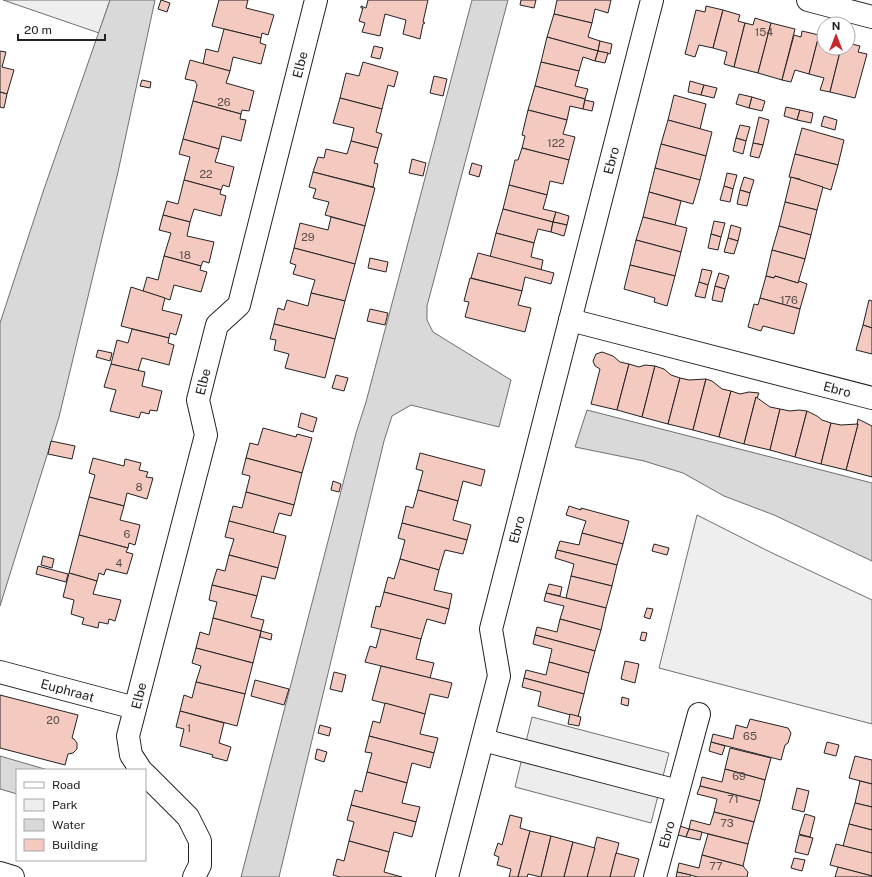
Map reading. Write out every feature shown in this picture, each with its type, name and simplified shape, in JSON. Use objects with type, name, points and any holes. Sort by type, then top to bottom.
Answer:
[{"type":"street","name":"Elbe","points":[[140,769],[131,756],[128,736],[206,435],[198,400],[217,325],[239,305],[316,0]]},
{"type":"street","name":"Ebro","points":[[447,877],[499,676],[491,628],[652,0]]},
{"type":"street","points":[[808,0],[872,17]]},
{"type":"street","name":"Ebro","points":[[570,320],[872,398]]},
{"type":"street","name":"Euphraat","points":[[0,672],[135,708]]},
{"type":"street","name":"Ebro","points":[[655,877],[699,714]]},
{"type":"street","points":[[483,740],[678,791]]},
{"type":"street","points":[[146,775],[188,817],[200,841],[200,866],[194,877]]},
{"type":"street","points":[[0,873],[14,877]]},
{"type":"green space","points":[[3,0],[110,0],[99,33]]},
{"type":"green space","points":[[697,515],[768,551],[872,600],[872,724],[659,668]]},
{"type":"shaded area","points":[[532,717],[669,753],[651,823],[515,787]]},
{"type":"water","points":[[110,0],[155,0],[118,172],[59,417],[0,606],[0,323],[44,189]]},
{"type":"water","points":[[472,0],[508,0],[427,306],[427,320],[433,332],[511,380],[499,427],[411,405],[392,416],[384,441],[279,877],[241,877],[356,433],[366,402]]},
{"type":"water","points":[[587,410],[872,483],[872,561],[774,515],[724,496],[683,473],[644,461],[575,447]]},
{"type":"water","points":[[0,756],[45,769],[16,769],[16,794],[0,789]]},
{"type":"building","points":[[161,0],[170,3],[167,12],[158,9]]},
{"type":"building","points":[[219,0],[248,0],[246,8],[274,15],[268,35],[262,33],[261,38],[212,26]]},
{"type":"building","points":[[368,0],[428,0],[423,22],[425,23],[423,24],[420,39],[403,34],[406,20],[385,14],[380,36],[362,32],[365,23],[359,21],[363,8],[361,8],[361,6],[366,8]]},
{"type":"building","points":[[521,0],[536,0],[534,8],[520,5]]},
{"type":"building","points":[[557,0],[611,0],[608,13],[595,9],[592,23],[554,14]]},
{"type":"building","points":[[706,6],[723,10],[713,48],[699,45],[695,57],[685,54],[696,10],[705,12]]},
{"type":"building","points":[[723,10],[740,15],[738,21],[745,23],[734,67],[724,64],[727,52],[713,48]]},
{"type":"building","points":[[554,14],[592,23],[588,37],[600,41],[598,51],[547,37]]},
{"type":"building","points":[[755,18],[771,23],[758,73],[734,67],[745,23],[753,25]]},
{"type":"building","points":[[771,23],[795,29],[782,80],[758,73]]},
{"type":"building","points":[[224,29],[261,38],[260,43],[266,45],[261,64],[233,57],[230,71],[203,64],[206,49],[218,52]]},
{"type":"building","points":[[802,31],[816,34],[816,47],[809,74],[795,70],[791,82],[782,80],[794,35],[801,37]]},
{"type":"building","points":[[547,37],[598,51],[595,61],[583,57],[579,71],[541,62]]},
{"type":"building","points":[[600,41],[612,44],[610,54],[598,51]]},
{"type":"building","points":[[856,45],[860,46],[858,52],[867,54],[855,98],[830,92],[839,56],[856,56]]},
{"type":"building","points":[[374,46],[383,48],[380,59],[371,57]]},
{"type":"building","points":[[816,47],[816,56],[839,56],[830,92],[820,90],[824,78],[809,74]]},
{"type":"building","points":[[0,51],[6,52],[2,67],[14,70],[7,94],[0,92]]},
{"type":"building","points":[[598,51],[608,53],[605,63],[595,61]]},
{"type":"building","points":[[190,60],[230,71],[226,83],[254,91],[249,111],[242,110],[241,114],[193,101],[197,85],[195,81],[185,79]]},
{"type":"building","points":[[363,62],[398,72],[394,87],[388,85],[382,109],[340,98],[346,73],[359,76]]},
{"type":"building","points":[[541,62],[579,71],[575,86],[588,89],[585,99],[535,86]]},
{"type":"building","points":[[434,76],[447,79],[443,96],[430,93]]},
{"type":"building","points":[[142,80],[151,82],[150,88],[140,86]]},
{"type":"building","points":[[690,81],[704,85],[701,95],[688,92]]},
{"type":"building","points":[[704,85],[717,88],[714,98],[701,95]]},
{"type":"building","points":[[535,86],[585,99],[583,109],[570,106],[567,120],[528,110]]},
{"type":"building","points":[[0,92],[7,94],[4,108],[0,107]]},
{"type":"building","points":[[739,94],[752,97],[749,108],[736,104]]},
{"type":"building","points":[[674,95],[706,104],[700,129],[668,120]]},
{"type":"building","points":[[752,97],[765,101],[762,111],[749,108]]},
{"type":"building","points":[[340,98],[382,109],[376,132],[382,134],[378,148],[351,141],[354,128],[333,123]]},
{"type":"building","points":[[585,100],[594,102],[592,111],[583,109]]},
{"type":"building","points":[[193,101],[241,114],[240,119],[246,120],[241,141],[222,136],[219,149],[183,139]]},
{"type":"building","points":[[786,107],[800,110],[797,120],[784,116]]},
{"type":"building","points":[[528,110],[567,120],[563,134],[575,137],[569,160],[522,148],[525,136],[522,135]]},
{"type":"building","points":[[800,110],[813,113],[811,123],[797,120]]},
{"type":"building","points":[[824,116],[837,120],[835,130],[821,126]]},
{"type":"building","points":[[759,117],[769,120],[763,145],[753,143]]},
{"type":"building","points":[[668,120],[712,132],[706,156],[661,144]]},
{"type":"building","points":[[740,125],[750,127],[746,141],[736,138]]},
{"type":"building","points":[[802,128],[844,140],[838,165],[795,154]]},
{"type":"building","points":[[736,138],[746,141],[743,154],[733,151]]},
{"type":"building","points":[[183,139],[219,149],[215,162],[234,167],[229,187],[223,185],[221,190],[184,180],[190,157],[179,154]]},
{"type":"building","points":[[351,141],[378,148],[374,163],[378,164],[373,187],[313,172],[318,157],[324,158],[326,149],[347,154]]},
{"type":"building","points":[[753,143],[763,145],[759,158],[750,156]]},
{"type":"building","points":[[661,144],[706,156],[700,180],[655,168]]},
{"type":"building","points":[[522,148],[569,160],[563,184],[550,181],[547,195],[509,185],[515,160],[518,160]]},
{"type":"building","points":[[795,154],[838,165],[831,190],[800,179],[789,177]]},
{"type":"building","points":[[412,159],[426,163],[423,176],[409,173]]},
{"type":"building","points":[[472,163],[482,166],[479,177],[469,174]]},
{"type":"building","points":[[655,168],[700,180],[693,204],[649,192]]},
{"type":"building","points":[[313,172],[375,188],[365,226],[325,215],[329,202],[313,198],[316,189],[309,187]]},
{"type":"building","points":[[727,173],[737,175],[733,189],[724,186]]},
{"type":"building","points":[[744,177],[754,180],[750,193],[740,190]]},
{"type":"building","points":[[791,177],[823,187],[817,210],[785,202]]},
{"type":"building","points":[[184,180],[221,190],[220,194],[226,196],[221,216],[194,209],[190,222],[163,215],[167,201],[178,204]]},
{"type":"building","points":[[509,185],[547,195],[543,209],[556,212],[553,222],[503,209]]},
{"type":"building","points":[[724,186],[733,189],[730,202],[720,200]]},
{"type":"building","points":[[740,190],[750,193],[747,206],[737,204]]},
{"type":"building","points":[[649,192],[681,201],[675,225],[643,217]]},
{"type":"building","points":[[785,202],[817,210],[811,235],[779,226]]},
{"type":"building","points":[[503,209],[553,222],[551,232],[538,229],[534,243],[496,233]]},
{"type":"building","points":[[556,212],[569,216],[567,225],[553,222]]},
{"type":"building","points":[[163,215],[190,222],[187,236],[214,242],[209,263],[203,261],[201,266],[164,256],[171,233],[159,230]]},
{"type":"building","points":[[331,217],[365,226],[355,264],[294,248],[300,223],[328,230]]},
{"type":"building","points":[[643,217],[687,228],[681,252],[636,240]]},
{"type":"building","points":[[714,221],[725,223],[721,237],[711,234]]},
{"type":"building","points":[[553,222],[567,225],[564,236],[551,232]]},
{"type":"building","points":[[731,225],[741,228],[738,241],[728,238]]},
{"type":"building","points":[[779,226],[811,235],[805,259],[772,250]]},
{"type":"building","points":[[496,233],[534,243],[531,257],[543,260],[541,270],[490,257]]},
{"type":"building","points":[[711,234],[721,237],[718,250],[708,248]]},
{"type":"building","points":[[728,238],[738,241],[734,254],[724,252]]},
{"type":"building","points":[[636,240],[681,252],[675,276],[630,265]]},
{"type":"building","points":[[294,248],[355,264],[345,301],[311,293],[315,280],[293,274],[296,265],[290,263]]},
{"type":"building","points":[[772,250],[805,259],[798,283],[775,276],[774,278],[766,276]]},
{"type":"building","points":[[478,253],[554,273],[551,284],[525,277],[522,291],[471,278]]},
{"type":"building","points":[[164,256],[201,266],[200,270],[207,272],[201,292],[174,285],[170,300],[143,291],[147,277],[158,280]]},
{"type":"building","points":[[370,258],[388,262],[386,272],[368,268]]},
{"type":"building","points":[[630,265],[675,276],[667,306],[654,302],[655,298],[624,289]]},
{"type":"building","points":[[702,269],[712,271],[708,285],[699,282]]},
{"type":"building","points":[[719,273],[729,276],[725,289],[715,286]]},
{"type":"building","points":[[766,276],[774,278],[775,276],[798,283],[799,281],[807,284],[800,309],[760,298]]},
{"type":"building","points":[[470,278],[522,291],[518,305],[531,308],[525,332],[465,317],[469,302],[464,301]]},
{"type":"building","points":[[699,282],[708,285],[705,298],[695,296]]},
{"type":"building","points":[[715,286],[725,289],[722,302],[712,300]]},
{"type":"building","points":[[131,287],[165,298],[162,310],[182,315],[176,335],[170,333],[169,338],[121,326]]},
{"type":"building","points":[[311,293],[345,301],[335,339],[274,324],[278,308],[284,310],[287,300],[308,306]]},
{"type":"building","points":[[760,298],[800,309],[794,334],[763,326],[761,331],[748,327],[754,304],[758,305]]},
{"type":"building","points":[[869,300],[872,301],[872,328],[863,325]]},
{"type":"building","points":[[370,309],[388,313],[385,325],[367,321]]},
{"type":"building","points":[[274,324],[335,339],[325,378],[285,368],[289,354],[274,350],[276,340],[270,339]]},
{"type":"building","points":[[863,325],[872,328],[872,354],[856,350]]},
{"type":"building","points":[[132,329],[169,338],[168,343],[174,345],[169,365],[142,358],[138,371],[111,364],[117,340],[128,343]]},
{"type":"building","points":[[98,350],[112,353],[110,361],[96,357]]},
{"type":"building","points":[[602,352],[613,356],[620,362],[629,364],[617,410],[591,404],[600,369],[595,366],[593,361],[596,354]]},
{"type":"building","points":[[111,364],[145,372],[142,386],[162,391],[157,411],[150,410],[149,414],[141,412],[139,418],[110,411],[116,390],[104,387]]},
{"type":"building","points":[[629,364],[639,367],[645,365],[655,366],[642,417],[617,410]]},
{"type":"building","points":[[655,366],[680,378],[668,424],[642,417]]},
{"type":"building","points":[[336,375],[348,378],[344,391],[332,388]]},
{"type":"building","points":[[680,378],[689,380],[706,379],[693,430],[668,424]]},
{"type":"building","points":[[706,379],[712,381],[722,389],[731,391],[719,437],[693,430]]},
{"type":"building","points":[[731,391],[740,394],[749,392],[759,393],[757,398],[756,397],[744,444],[719,437]]},
{"type":"building","points":[[756,397],[770,407],[780,409],[770,450],[744,444]]},
{"type":"building","points":[[780,409],[790,411],[807,411],[795,457],[770,450]]},
{"type":"building","points":[[807,411],[822,420],[831,423],[821,464],[795,457]]},
{"type":"building","points":[[301,413],[317,418],[313,432],[298,427]]},
{"type":"building","points":[[858,419],[872,426],[872,477],[846,470]]},
{"type":"building","points":[[831,423],[841,425],[858,424],[846,470],[821,464]]},
{"type":"building","points":[[263,428],[296,437],[297,434],[312,438],[302,473],[246,458],[250,443],[258,445]]},
{"type":"building","points":[[51,441],[75,446],[72,459],[48,454]]},
{"type":"building","points":[[420,453],[485,470],[481,486],[463,481],[458,501],[418,490],[423,471],[416,469]]},
{"type":"building","points":[[93,458],[124,466],[125,459],[141,463],[139,470],[148,472],[146,477],[153,478],[147,499],[127,493],[124,506],[89,497],[95,475],[89,473]]},
{"type":"building","points":[[246,458],[302,473],[294,505],[246,492],[250,476],[242,474]]},
{"type":"building","points":[[333,481],[341,484],[339,492],[331,490]]},
{"type":"building","points":[[418,490],[458,501],[453,520],[471,525],[467,540],[402,523],[406,506],[413,508]]},
{"type":"building","points":[[246,492],[294,505],[291,516],[279,513],[273,533],[229,521],[233,506],[242,508]]},
{"type":"building","points":[[89,497],[124,506],[120,520],[140,525],[135,545],[129,543],[128,548],[79,535]]},
{"type":"building","points":[[569,506],[629,521],[623,544],[582,533],[586,521],[566,515]]},
{"type":"building","points":[[229,521],[286,536],[278,568],[229,555],[234,539],[225,537]]},
{"type":"building","points":[[402,523],[467,540],[463,554],[445,550],[439,570],[400,559],[405,540],[398,538]]},
{"type":"building","points":[[582,533],[623,544],[617,565],[557,550],[560,541],[579,545]]},
{"type":"building","points":[[79,535],[128,548],[126,552],[133,554],[127,574],[106,569],[104,575],[99,573],[97,581],[69,573]]},
{"type":"building","points":[[654,544],[669,548],[667,555],[652,551]]},
{"type":"building","points":[[557,550],[617,565],[612,586],[571,576],[574,564],[555,558]]},
{"type":"building","points":[[229,555],[278,568],[275,579],[262,576],[257,596],[212,585],[217,569],[225,571]]},
{"type":"building","points":[[43,556],[54,559],[52,568],[41,565]]},
{"type":"building","points":[[400,559],[439,570],[434,590],[452,594],[449,609],[384,592],[388,577],[394,579]]},
{"type":"building","points":[[38,566],[68,574],[66,582],[36,574]]},
{"type":"building","points":[[69,573],[97,581],[93,594],[121,600],[115,621],[109,619],[108,624],[99,622],[98,628],[82,624],[84,618],[71,614],[74,600],[63,597]]},
{"type":"building","points":[[571,576],[612,586],[606,608],[566,598]]},
{"type":"building","points":[[549,584],[562,587],[560,596],[546,593]]},
{"type":"building","points":[[212,585],[257,596],[251,617],[264,620],[261,631],[213,618],[217,602],[209,600]]},
{"type":"building","points":[[384,592],[449,609],[445,624],[427,619],[421,639],[371,627],[376,606],[380,607]]},
{"type":"building","points":[[546,593],[606,608],[601,630],[560,619],[564,606],[544,601]]},
{"type":"building","points":[[647,608],[653,609],[650,619],[644,617]]},
{"type":"building","points":[[213,618],[261,631],[253,663],[196,648],[200,632],[209,635]]},
{"type":"building","points":[[560,619],[601,630],[595,651],[535,635],[537,627],[557,632]]},
{"type":"building","points":[[381,629],[421,639],[416,659],[434,663],[430,678],[365,662],[370,646],[376,648]]},
{"type":"building","points":[[261,631],[272,634],[271,640],[260,637]]},
{"type":"building","points":[[642,632],[647,633],[645,641],[640,640]]},
{"type":"building","points":[[535,635],[595,651],[589,673],[549,662],[552,649],[533,644]]},
{"type":"building","points":[[196,648],[253,663],[245,694],[196,682],[201,666],[192,663]]},
{"type":"building","points":[[625,661],[639,664],[635,683],[621,679]]},
{"type":"building","points":[[549,662],[589,673],[584,694],[524,678],[526,670],[546,675]]},
{"type":"building","points":[[381,666],[452,683],[448,698],[430,694],[425,714],[372,700]]},
{"type":"building","points":[[334,672],[346,675],[342,692],[330,689]]},
{"type":"building","points":[[524,678],[584,694],[578,717],[538,706],[541,692],[522,687]]},
{"type":"building","points":[[255,680],[289,689],[284,705],[251,696]]},
{"type":"building","points":[[196,682],[245,694],[237,726],[180,711],[184,695],[192,698]]},
{"type":"building","points":[[0,695],[78,715],[72,738],[77,743],[77,749],[73,753],[68,754],[65,765],[0,748]]},
{"type":"building","points":[[622,697],[629,699],[628,706],[621,704]]},
{"type":"building","points":[[385,703],[425,714],[420,734],[438,738],[434,753],[369,736],[373,721],[380,723]]},
{"type":"building","points":[[180,711],[224,723],[219,743],[231,747],[227,761],[212,757],[213,755],[180,746],[184,729],[176,727]]},
{"type":"building","points":[[570,714],[581,717],[579,726],[568,724]]},
{"type":"building","points":[[750,719],[788,728],[791,733],[788,743],[785,745],[781,760],[711,742],[713,734],[733,739],[736,725],[747,728]]},
{"type":"building","points":[[320,725],[331,728],[329,736],[318,733]]},
{"type":"building","points":[[369,736],[434,753],[430,768],[412,763],[407,783],[367,772],[372,753],[365,752]]},
{"type":"building","points":[[711,742],[725,746],[722,755],[709,751]]},
{"type":"building","points":[[827,742],[839,745],[836,756],[824,753]]},
{"type":"building","points":[[730,748],[771,758],[765,780],[725,769]]},
{"type":"building","points":[[317,749],[327,752],[324,762],[315,759]]},
{"type":"building","points":[[855,756],[872,760],[872,784],[849,778]]},
{"type":"building","points":[[725,769],[765,780],[760,801],[700,786],[702,777],[722,782]]},
{"type":"building","points":[[367,772],[407,783],[402,803],[420,807],[416,822],[351,805],[355,790],[362,792]]},
{"type":"building","points":[[860,781],[872,784],[872,807],[855,803]]},
{"type":"building","points":[[700,786],[760,801],[754,822],[714,812],[717,799],[697,794]]},
{"type":"building","points":[[797,788],[809,791],[804,812],[792,809]]},
{"type":"building","points":[[855,803],[872,807],[872,830],[849,824]]},
{"type":"building","points":[[351,805],[416,822],[412,837],[394,832],[389,852],[349,841],[354,822],[347,820]]},
{"type":"building","points":[[714,812],[754,822],[748,844],[689,829],[691,820],[710,825]]},
{"type":"building","points":[[805,814],[815,817],[810,837],[799,834]]},
{"type":"building","points":[[510,815],[522,818],[520,828],[530,831],[518,877],[509,877],[511,869],[497,865],[499,857],[494,855],[498,843],[502,845]]},
{"type":"building","points":[[849,824],[872,830],[872,853],[843,846]]},
{"type":"building","points":[[680,826],[689,829],[686,837],[678,835]]},
{"type":"building","points":[[689,829],[702,832],[700,840],[686,837]]},
{"type":"building","points":[[530,831],[551,836],[541,877],[528,874],[527,877],[518,877]]},
{"type":"building","points":[[708,834],[748,844],[743,866],[702,855]]},
{"type":"building","points":[[799,835],[813,838],[808,855],[795,852]]},
{"type":"building","points":[[551,836],[573,842],[564,877],[541,877]]},
{"type":"building","points":[[597,837],[619,843],[610,877],[587,877]]},
{"type":"building","points":[[349,841],[389,852],[384,872],[402,877],[340,877],[333,875],[337,859],[344,861]]},
{"type":"building","points":[[573,842],[595,848],[587,877],[564,877]]},
{"type":"building","points":[[836,844],[872,853],[872,876],[830,865]]},
{"type":"building","points":[[616,853],[639,859],[634,877],[610,877]]},
{"type":"building","points":[[702,855],[743,866],[748,872],[747,877],[698,877],[677,872],[679,863],[699,868]]},
{"type":"building","points":[[794,858],[805,860],[802,871],[791,868]]},
{"type":"building","points":[[838,867],[872,876],[872,877],[835,877]]},
{"type":"building","points":[[677,872],[691,875],[690,877],[676,877]]}]
